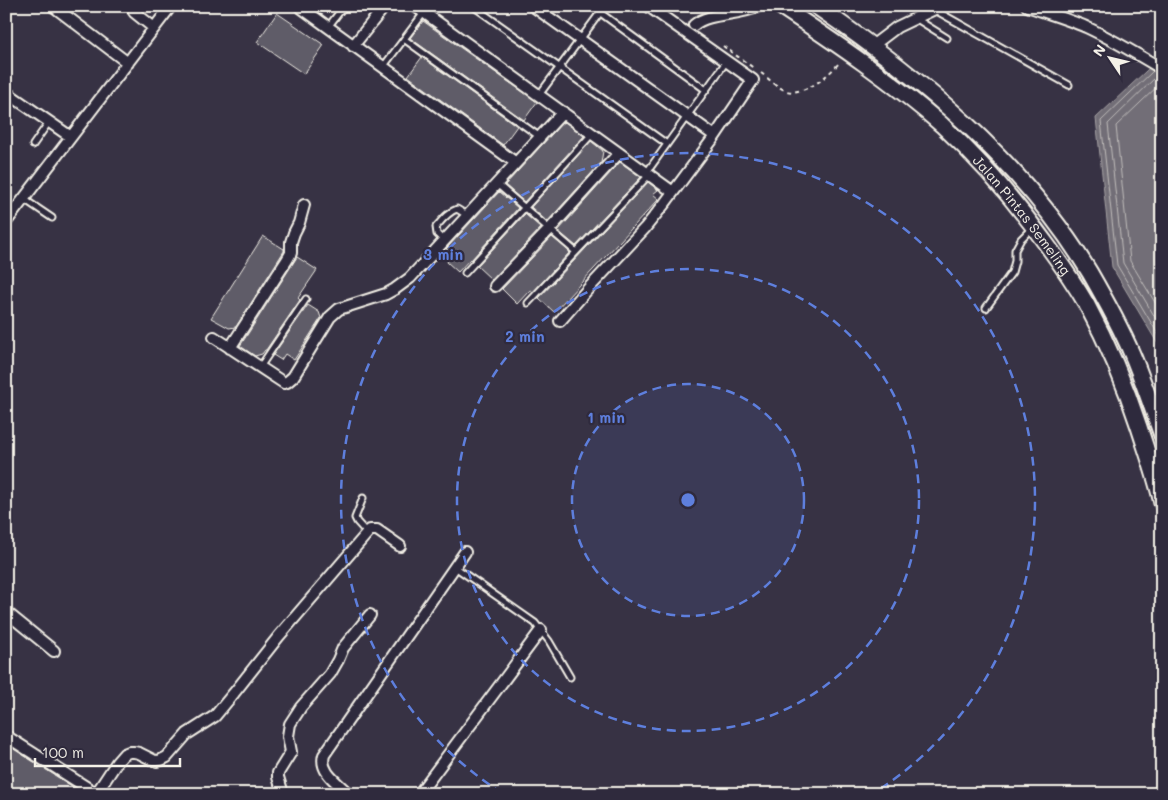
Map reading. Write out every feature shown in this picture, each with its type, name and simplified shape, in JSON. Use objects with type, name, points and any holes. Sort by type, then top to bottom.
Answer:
[{"type":"main road","name":"Jalan Pintas Semeling","points":[[780,6],[908,97],[942,126],[985,168],[1034,226],[1074,284],[1112,356],[1132,404],[1162,503]]},
{"type":"main road","name":"Jalan Pintas Semeling","points":[[816,6],[872,46],[975,131],[1050,215],[1090,274],[1116,322],[1132,354],[1160,426]]},
{"type":"street","points":[[52,6],[128,63]]},
{"type":"street","points":[[6,222],[171,6]]},
{"type":"street","points":[[299,6],[516,163]]},
{"type":"street","points":[[353,46],[385,6]]},
{"type":"street","points":[[533,6],[715,136]]},
{"type":"street","points":[[560,321],[645,228],[674,192],[753,80],[648,6]]},
{"type":"street","points":[[694,25],[705,19],[743,12],[758,6]]},
{"type":"street","points":[[1027,6],[1087,28],[1126,47],[1162,69]]},
{"type":"street","points":[[423,8],[538,95],[674,192]]},
{"type":"street","points":[[872,46],[897,27],[938,8]]},
{"type":"street","points":[[134,12],[154,28]]},
{"type":"street","points":[[6,92],[71,137]]},
{"type":"street","points":[[214,337],[284,383],[287,382],[293,376],[334,312],[338,309],[386,294],[410,278],[562,112]]},
{"type":"street","points":[[495,286],[619,153]]},
{"type":"street","points":[[230,348],[291,253],[294,233],[304,205]]},
{"type":"street","points":[[6,736],[96,794],[116,762],[124,754],[129,752],[139,753],[153,760],[161,760],[167,757],[187,734],[215,716],[279,636],[370,530],[377,530],[400,546]]},
{"type":"street","points":[[349,794],[325,770],[322,760],[324,754],[465,552]]},
{"type":"street","points":[[6,612],[54,652]]},
{"type":"street","points":[[283,794],[278,774],[290,755],[288,736],[290,724],[301,707],[330,674],[343,648],[370,615]]},
{"type":"street","points":[[419,794],[541,630]]},
{"type":"lane","points":[[328,27],[344,6]]},
{"type":"lane","points":[[473,6],[667,144]]},
{"type":"lane","points":[[591,6],[706,90]]},
{"type":"lane","points":[[538,95],[605,6]]},
{"type":"lane","points":[[383,67],[404,39],[423,8]]},
{"type":"lane","points":[[938,8],[1069,85]]},
{"type":"lane","points":[[914,18],[947,38]]},
{"type":"lane","points":[[404,39],[540,137]]},
{"type":"lane","points":[[528,303],[648,173],[727,61]]},
{"type":"lane","points":[[33,145],[49,122]]},
{"type":"lane","points":[[465,272],[593,133]]},
{"type":"lane","points":[[497,184],[576,252]]},
{"type":"lane","points":[[24,199],[52,218]]},
{"type":"lane","points":[[444,241],[437,234],[436,227],[442,220],[452,210],[457,209],[468,215]]},
{"type":"lane","points":[[986,308],[1012,272],[1015,250],[1021,239],[1034,226]]},
{"type":"lane","points":[[260,368],[306,299]]},
{"type":"lane","points":[[363,498],[355,518],[356,522],[367,533]]},
{"type":"lane","points":[[454,567],[536,623],[570,677]]},
{"type":"path","points":[[757,71],[787,91],[795,92],[811,87],[820,81],[829,74],[847,53]]},
{"type":"water","points":[[1162,56],[1162,351],[1112,267],[1096,118]]},
{"type":"building","points":[[277,13],[324,45],[304,74],[257,42]]},
{"type":"building","points":[[423,21],[537,102],[524,120],[410,38]]},
{"type":"building","points":[[422,57],[517,126],[503,145],[408,76]]},
{"type":"building","points":[[565,122],[584,136],[524,202],[505,185]]},
{"type":"building","points":[[591,141],[603,151],[601,163],[547,222],[531,207]]},
{"type":"building","points":[[620,162],[641,177],[576,246],[558,231]]},
{"type":"building","points":[[648,182],[658,190],[653,194],[659,199],[554,312],[539,298]]},
{"type":"building","points":[[499,192],[518,208],[458,272],[447,262],[450,252],[446,249]]},
{"type":"building","points":[[525,214],[541,228],[492,280],[477,266]]},
{"type":"building","points":[[263,236],[284,249],[284,251],[236,327],[229,328],[211,318]]},
{"type":"building","points":[[552,237],[570,252],[533,292],[530,290],[517,304],[502,289]]},
{"type":"building","points":[[297,257],[317,270],[298,298],[300,300],[266,350],[262,354],[255,356],[240,346]]},
{"type":"building","points":[[308,305],[319,312],[321,318],[294,360],[285,354],[281,360],[273,355]]},
{"type":"building","points":[[6,744],[84,794],[12,794],[6,790]]}]
